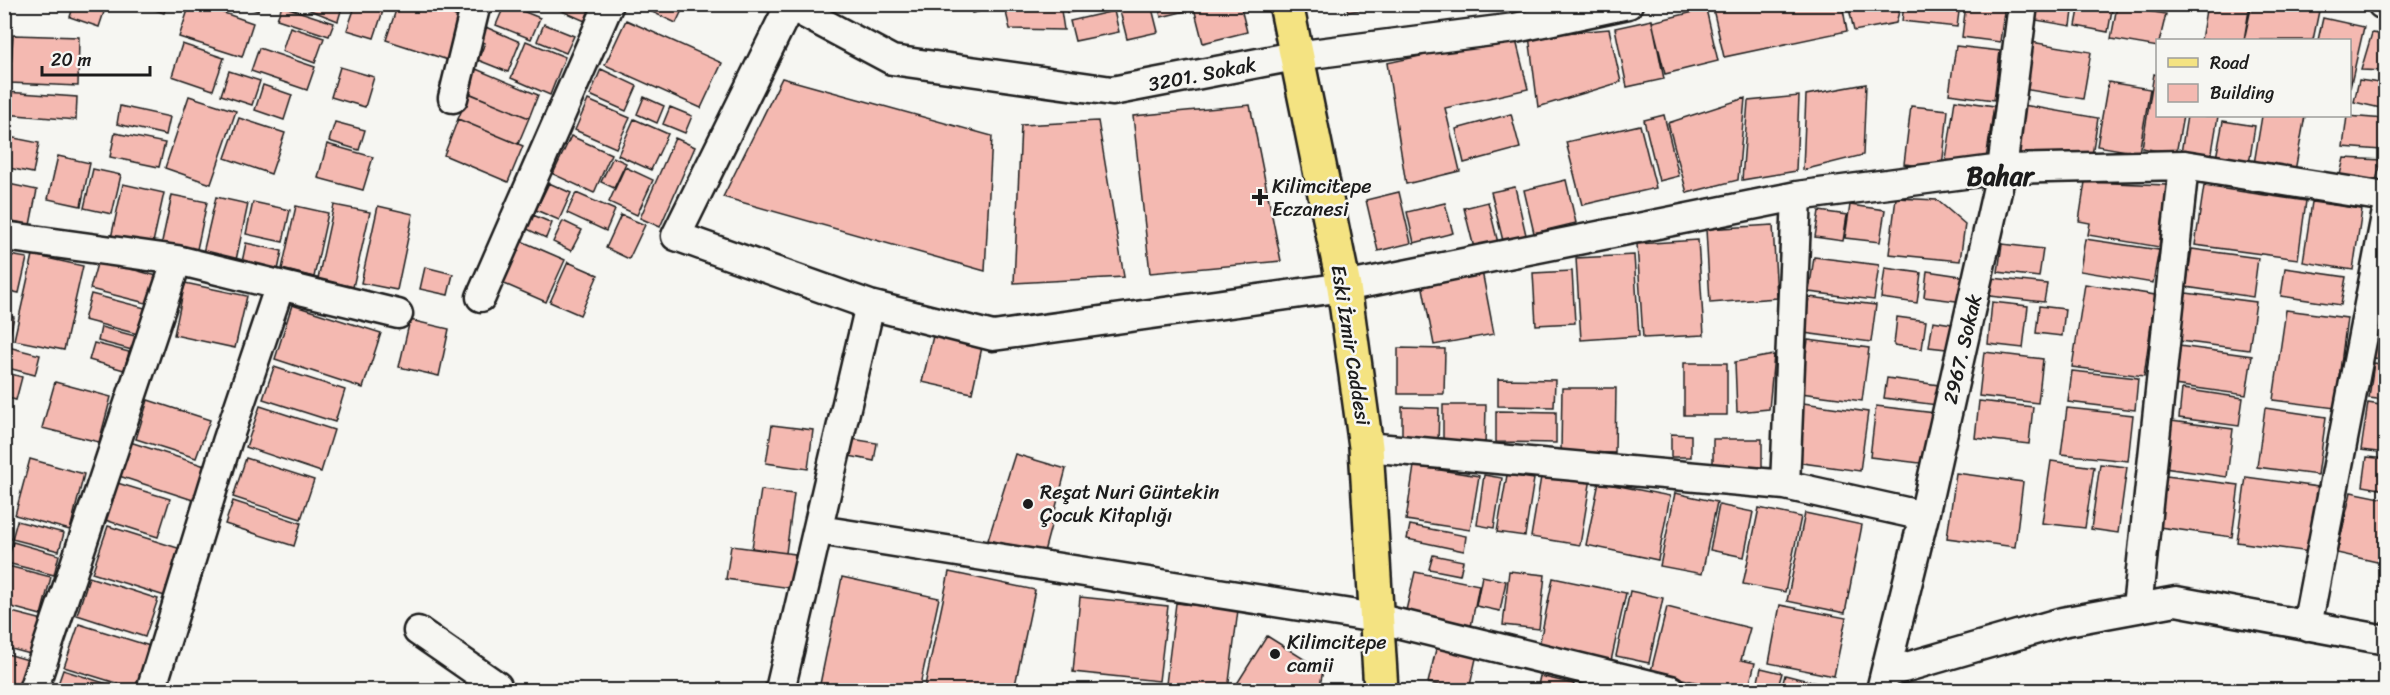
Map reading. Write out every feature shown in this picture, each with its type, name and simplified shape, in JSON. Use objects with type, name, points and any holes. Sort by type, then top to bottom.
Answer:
[{"type":"main road","name":"Eski İzmir Caddesi","points":[[1286,4],[1344,287],[1366,447],[1380,690]]},
{"type":"street","points":[[482,297],[609,4]]},
{"type":"street","name":"3201. Sokak","points":[[788,6],[892,60],[1112,91],[1295,56],[1515,27],[1628,4]]},
{"type":"street","name":"2967. Sokak","points":[[1883,682],[1924,516],[2002,168],[2023,4]]},
{"type":"street","points":[[788,6],[676,236],[870,305],[993,336],[1344,287],[1797,196],[2002,168],[2184,165],[2385,197]]},
{"type":"street","points":[[453,98],[466,10]]},
{"type":"street","points":[[2138,608],[2184,165]]},
{"type":"street","points":[[1785,485],[1797,196]]},
{"type":"street","points":[[2307,626],[2385,216]]},
{"type":"street","points":[[4,236],[177,260],[398,314]]},
{"type":"street","points":[[33,690],[177,260]]},
{"type":"street","points":[[151,690],[279,285]]},
{"type":"street","points":[[780,690],[870,305]]},
{"type":"street","points":[[1366,447],[1785,485],[1924,516]]},
{"type":"street","points":[[819,530],[1376,618],[1671,690]]},
{"type":"street","points":[[1883,682],[2062,622],[2176,601],[2385,640]]},
{"type":"street","points":[[417,631],[497,686],[497,690]]},
{"type":"building","points":[[74,4],[106,6],[99,27],[70,17]]},
{"type":"building","points":[[138,4],[167,4],[164,13]]},
{"type":"building","points":[[190,4],[198,4],[253,23],[242,57],[179,37]]},
{"type":"building","points":[[240,4],[260,4],[258,11]]},
{"type":"building","points":[[295,4],[343,4],[338,21]]},
{"type":"building","points":[[356,4],[385,5],[374,38],[347,30]]},
{"type":"building","points":[[398,4],[436,4],[457,17],[448,60],[386,40]]},
{"type":"building","points":[[505,4],[540,18],[531,39],[496,25]]},
{"type":"building","points":[[546,4],[591,4],[585,21]]},
{"type":"building","points":[[635,4],[685,4],[676,23]]},
{"type":"building","points":[[970,4],[999,4],[1000,7],[972,13]]},
{"type":"building","points":[[1004,4],[1060,4],[1064,30],[1010,29]]},
{"type":"building","points":[[1065,4],[1106,4],[1067,13]]},
{"type":"building","points":[[1151,4],[1158,32],[1127,39],[1120,11]]},
{"type":"building","points":[[1158,4],[1189,4],[1190,10],[1161,17]]},
{"type":"building","points":[[1193,4],[1240,4],[1247,32],[1203,43]]},
{"type":"building","points":[[1346,4],[1393,4],[1348,12]]},
{"type":"building","points":[[1733,4],[1842,4],[1847,31],[1724,57],[1713,9]]},
{"type":"building","points":[[1848,4],[1901,4],[1896,23],[1854,31]]},
{"type":"building","points":[[1904,4],[1960,4],[1957,27],[1902,21]]},
{"type":"building","points":[[1966,4],[2005,4],[2000,42],[1962,37]]},
{"type":"building","points":[[2039,4],[2074,4],[2071,26],[2036,20]]},
{"type":"building","points":[[2080,4],[2113,4],[2108,32],[2076,26]]},
{"type":"building","points":[[2207,4],[2250,4],[2244,39],[2201,39]]},
{"type":"building","points":[[2252,4],[2288,4],[2319,11],[2313,39],[2244,39]]},
{"type":"building","points":[[282,6],[334,23],[329,36],[277,19]]},
{"type":"building","points":[[2117,6],[2166,14],[2160,39],[2156,39],[2156,47],[2111,39]]},
{"type":"building","points":[[1706,9],[1718,61],[1665,74],[1652,22]]},
{"type":"building","points":[[1114,11],[1119,32],[1075,41],[1070,21]]},
{"type":"building","points":[[2323,18],[2364,27],[2351,84],[2351,39],[2318,39]]},
{"type":"building","points":[[626,20],[722,63],[701,108],[605,65]]},
{"type":"building","points":[[1652,20],[1664,79],[1627,87],[1615,28]]},
{"type":"building","points":[[544,24],[574,36],[566,53],[537,41]]},
{"type":"building","points":[[481,25],[520,42],[508,72],[478,60],[485,43],[476,39]]},
{"type":"building","points":[[290,27],[324,38],[315,63],[282,51]]},
{"type":"building","points":[[1609,29],[1621,82],[1538,107],[1529,36]]},
{"type":"building","points":[[2372,33],[2386,35],[2386,71],[2361,70]]},
{"type":"building","points":[[13,35],[79,37],[78,86],[10,83]]},
{"type":"building","points":[[1515,36],[1528,89],[1445,108],[1460,171],[1406,184],[1387,63]]},
{"type":"building","points":[[526,41],[565,57],[550,95],[511,78]]},
{"type":"building","points":[[2031,42],[2091,52],[2083,99],[2023,89]]},
{"type":"building","points":[[182,44],[224,58],[213,90],[172,76]]},
{"type":"building","points":[[1956,46],[2000,51],[1994,100],[1949,94]]},
{"type":"building","points":[[259,48],[315,67],[307,90],[251,71]]},
{"type":"building","points":[[340,67],[374,77],[365,107],[331,97]]},
{"type":"building","points":[[476,69],[538,95],[529,118],[466,92]]},
{"type":"building","points":[[601,69],[637,86],[626,111],[590,95]]},
{"type":"building","points":[[229,71],[260,81],[252,105],[221,95]]},
{"type":"building","points":[[2154,74],[2156,74],[2156,117],[2183,117],[2176,154],[2142,148]]},
{"type":"building","points":[[782,78],[992,136],[985,271],[723,197]]},
{"type":"building","points":[[2359,80],[2386,84],[2385,109],[2354,102]]},
{"type":"building","points":[[2108,82],[2150,89],[2139,153],[2097,146]]},
{"type":"building","points":[[1866,84],[1863,155],[1803,170],[1806,95]]},
{"type":"building","points":[[263,85],[292,95],[284,120],[255,110]]},
{"type":"building","points":[[6,92],[77,97],[76,120],[4,114]]},
{"type":"building","points":[[469,93],[529,118],[518,144],[458,119]]},
{"type":"building","points":[[189,96],[236,111],[211,184],[165,168]]},
{"type":"building","points":[[1799,96],[1796,171],[1742,180],[1748,101]]},
{"type":"building","points":[[644,97],[664,106],[657,123],[637,114]]},
{"type":"building","points":[[1745,98],[1738,180],[1687,193],[1668,123]]},
{"type":"building","points":[[588,100],[630,118],[616,148],[575,130]]},
{"type":"building","points":[[1955,100],[1994,106],[1985,166],[1946,160]]},
{"type":"building","points":[[1250,105],[1281,261],[1150,273],[1133,116]]},
{"type":"building","points":[[2023,105],[2098,118],[2092,155],[2014,154]]},
{"type":"building","points":[[120,106],[170,117],[166,135],[117,124]]},
{"type":"building","points":[[1911,106],[1948,110],[1942,168],[1904,164]]},
{"type":"building","points":[[670,107],[692,116],[685,133],[663,124]]},
{"type":"building","points":[[1511,114],[1520,148],[1464,163],[1456,129]]},
{"type":"building","points":[[1664,115],[1679,176],[1659,181],[1644,120]]},
{"type":"building","points":[[2187,117],[2218,117],[2211,158],[2181,153]]},
{"type":"building","points":[[2262,117],[2305,117],[2295,171],[2254,164]]},
{"type":"building","points":[[2347,117],[2385,119],[2381,150],[2343,147]]},
{"type":"building","points":[[239,118],[285,133],[271,174],[225,158]]},
{"type":"building","points":[[458,119],[523,146],[508,182],[444,155]]},
{"type":"building","points":[[634,119],[668,134],[651,170],[618,155]]},
{"type":"building","points":[[1098,121],[1124,277],[1014,283],[1021,125]]},
{"type":"building","points":[[2223,121],[2255,126],[2249,164],[2216,158]]},
{"type":"building","points":[[335,122],[365,130],[359,150],[329,141]]},
{"type":"building","points":[[1640,125],[1656,188],[1582,205],[1566,142]]},
{"type":"building","points":[[115,133],[165,143],[159,167],[110,157]]},
{"type":"building","points":[[4,136],[39,143],[33,173],[4,167]]},
{"type":"building","points":[[571,136],[611,154],[594,193],[553,174]]},
{"type":"building","points":[[675,138],[695,147],[660,227],[640,218]]},
{"type":"building","points":[[327,144],[373,157],[363,190],[318,178]]},
{"type":"building","points":[[58,156],[90,163],[81,206],[48,199]]},
{"type":"building","points":[[613,157],[626,163],[614,188],[601,182]]},
{"type":"building","points":[[2344,158],[2382,160],[2374,187],[2338,183]]},
{"type":"building","points":[[625,167],[653,180],[637,215],[609,202]]},
{"type":"building","points":[[93,169],[121,175],[112,214],[84,208]]},
{"type":"building","points":[[1566,180],[1576,223],[1534,233],[1524,190]]},
{"type":"building","points":[[2085,182],[2167,185],[2159,247],[2088,235],[2090,223],[2079,221]]},
{"type":"building","points":[[4,183],[37,190],[30,225],[4,219]]},
{"type":"building","points":[[549,183],[571,193],[559,220],[536,210]]},
{"type":"building","points":[[123,184],[164,193],[152,247],[111,238]]},
{"type":"building","points":[[2204,186],[2306,201],[2298,259],[2195,245]]},
{"type":"building","points":[[1515,187],[1526,235],[1503,241],[1491,192]]},
{"type":"building","points":[[1399,192],[1411,243],[1378,251],[1366,200]]},
{"type":"building","points":[[576,193],[615,210],[606,231],[567,213]]},
{"type":"building","points":[[172,195],[207,202],[196,254],[161,246]]},
{"type":"building","points":[[216,197],[248,204],[236,260],[203,253]]},
{"type":"building","points":[[1896,198],[1937,200],[1965,224],[1960,261],[1889,254]]},
{"type":"building","points":[[253,202],[290,210],[283,242],[246,234]]},
{"type":"building","points":[[1488,202],[1498,243],[1474,248],[1464,208]]},
{"type":"building","points":[[2312,202],[2362,209],[2353,270],[2303,262]]},
{"type":"building","points":[[1445,203],[1453,233],[1414,243],[1407,212]]},
{"type":"building","points":[[334,205],[370,212],[353,287],[318,279]]},
{"type":"building","points":[[1850,205],[1885,210],[1880,242],[1845,238]]},
{"type":"building","points":[[296,206],[328,213],[314,277],[282,269]]},
{"type":"building","points":[[378,206],[413,214],[397,290],[361,283]]},
{"type":"building","points":[[1819,211],[1847,215],[1843,241],[1815,237]]},
{"type":"building","points":[[533,215],[552,223],[546,238],[527,229]]},
{"type":"building","points":[[621,215],[645,225],[629,259],[606,248]]},
{"type":"building","points":[[563,221],[582,230],[571,251],[553,242]]},
{"type":"building","points":[[1773,225],[1777,298],[1710,303],[1706,229]]},
{"type":"building","points":[[2085,239],[2159,250],[2153,283],[2080,271]]},
{"type":"building","points":[[519,240],[565,260],[546,302],[500,282]]},
{"type":"building","points":[[1698,240],[1704,335],[1643,338],[1637,244]]},
{"type":"building","points":[[246,243],[282,251],[277,275],[241,267]]},
{"type":"building","points":[[2002,244],[2043,249],[2039,277],[1998,272]]},
{"type":"building","points":[[2192,249],[2258,258],[2253,297],[2186,287]]},
{"type":"building","points":[[4,254],[27,258],[19,293],[4,290]]},
{"type":"building","points":[[33,255],[83,266],[64,350],[14,340]]},
{"type":"building","points":[[1634,255],[1639,336],[1581,340],[1576,258]]},
{"type":"building","points":[[1814,257],[1879,265],[1874,300],[1809,292]]},
{"type":"building","points":[[98,260],[157,276],[150,304],[90,289]]},
{"type":"building","points":[[568,262],[598,275],[580,315],[550,302]]},
{"type":"building","points":[[425,267],[453,274],[448,295],[420,289]]},
{"type":"building","points":[[1885,268],[1921,273],[1917,303],[1881,298]]},
{"type":"building","points":[[2285,268],[2346,277],[2341,305],[2281,296]]},
{"type":"building","points":[[1482,271],[1494,334],[1434,345],[1422,283]]},
{"type":"building","points":[[1572,271],[1575,323],[1536,325],[1533,273]]},
{"type":"building","points":[[1927,271],[1967,277],[1964,302],[1924,297]]},
{"type":"building","points":[[1992,278],[2047,284],[2044,302],[1990,296]]},
{"type":"building","points":[[185,283],[247,296],[235,348],[174,335]]},
{"type":"building","points":[[2085,284],[2155,295],[2144,376],[2072,367]]},
{"type":"building","points":[[2186,293],[2256,302],[2249,350],[2180,341]]},
{"type":"building","points":[[91,294],[145,308],[138,334],[84,320]]},
{"type":"building","points":[[1809,297],[1876,305],[1871,342],[1804,333]]},
{"type":"building","points":[[1992,302],[2028,306],[2023,348],[1988,344]]},
{"type":"building","points":[[292,305],[381,333],[363,388],[275,359]]},
{"type":"building","points":[[2039,306],[2065,309],[2062,336],[2036,333]]},
{"type":"building","points":[[2286,310],[2347,318],[2335,408],[2273,400]]},
{"type":"building","points":[[4,315],[14,317],[9,340],[4,339]]},
{"type":"building","points":[[1897,317],[1926,321],[1922,349],[1894,345]]},
{"type":"building","points":[[410,320],[449,329],[439,376],[399,367]]},
{"type":"building","points":[[1933,321],[1958,325],[1955,350],[1929,347]]},
{"type":"building","points":[[2377,322],[2386,324],[2386,359],[2372,358]]},
{"type":"building","points":[[101,327],[135,336],[132,350],[98,341]]},
{"type":"building","points":[[933,336],[982,347],[972,393],[922,382]]},
{"type":"building","points":[[1808,340],[1869,348],[1862,401],[1801,393]]},
{"type":"building","points":[[94,343],[129,352],[124,370],[89,360]]},
{"type":"building","points":[[4,346],[40,355],[35,375],[4,367]]},
{"type":"building","points":[[2179,346],[2252,356],[2246,395],[2174,385]]},
{"type":"building","points":[[1398,348],[1445,349],[1444,394],[1398,394]]},
{"type":"building","points":[[1984,352],[2043,359],[2038,403],[1979,396]]},
{"type":"building","points":[[1774,355],[1769,409],[1737,412],[1735,362]]},
{"type":"building","points":[[1684,363],[1727,363],[1727,415],[1684,415]]},
{"type":"building","points":[[2374,363],[2386,365],[2386,400],[2369,398]]},
{"type":"building","points":[[274,367],[345,390],[335,422],[263,399]]},
{"type":"building","points":[[2072,371],[2138,378],[2135,410],[2068,402]]},
{"type":"building","points":[[4,372],[22,377],[16,400],[4,397]]},
{"type":"building","points":[[1887,378],[1939,385],[1937,405],[1884,398]]},
{"type":"building","points":[[1498,379],[1555,380],[1554,407],[1498,406]]},
{"type":"building","points":[[55,382],[111,397],[99,442],[42,428]]},
{"type":"building","points":[[1562,388],[1616,388],[1615,453],[1561,452]]},
{"type":"building","points":[[2182,389],[2243,398],[2239,426],[2179,418]]},
{"type":"building","points":[[148,400],[210,420],[196,458],[136,439]]},
{"type":"building","points":[[1979,401],[2033,407],[2029,444],[1975,438]]},
{"type":"building","points":[[1803,403],[1868,412],[1860,471],[1795,462]]},
{"type":"building","points":[[2368,403],[2386,406],[2386,453],[2361,450]]},
{"type":"building","points":[[1443,405],[1486,405],[1485,447],[1443,447]]},
{"type":"building","points":[[260,406],[334,430],[321,472],[246,447]]},
{"type":"building","points":[[1876,406],[1935,413],[1928,464],[1870,457]]},
{"type":"building","points":[[1402,407],[1439,408],[1438,443],[1402,443]]},
{"type":"building","points":[[2067,408],[2133,415],[2128,461],[2061,454]]},
{"type":"building","points":[[2265,408],[2326,417],[2318,475],[2257,467]]},
{"type":"building","points":[[1496,411],[1556,412],[1556,443],[1496,442]]},
{"type":"building","points":[[2171,421],[2233,429],[2227,477],[2164,468]]},
{"type":"building","points":[[772,425],[813,430],[808,469],[766,463]]},
{"type":"building","points":[[1671,434],[1691,435],[1691,457],[1671,457]]},
{"type":"building","points":[[852,439],[877,443],[874,461],[849,456]]},
{"type":"building","points":[[1713,439],[1762,439],[1762,475],[1713,474]]},
{"type":"building","points":[[130,442],[205,466],[193,500],[119,476]]},
{"type":"building","name":"Reşat Nuri Güntekin Çocuk Kitaplığı","points":[[1015,454],[1066,469],[1044,552],[988,540]]},
{"type":"building","points":[[2367,457],[2386,459],[2386,490],[2363,486]]},
{"type":"building","points":[[246,458],[314,480],[301,519],[233,497]]},
{"type":"building","points":[[30,459],[84,474],[70,530],[15,515]]},
{"type":"building","points":[[2051,461],[2094,467],[2085,528],[2042,523]]},
{"type":"building","points":[[2100,464],[2127,467],[2118,533],[2091,529]]},
{"type":"building","points":[[1414,466],[1479,476],[1470,530],[1406,520]]},
{"type":"building","points":[[1542,471],[1591,478],[1580,545],[1531,537]]},
{"type":"building","points":[[1956,473],[2023,482],[2015,547],[1947,538]]},
{"type":"building","points":[[1484,475],[1502,478],[1494,528],[1477,525]]},
{"type":"building","points":[[1507,475],[1534,479],[1525,536],[1497,532]]},
{"type":"building","points":[[2166,476],[2239,485],[2232,537],[2159,527]]},
{"type":"building","points":[[2246,477],[2318,487],[2310,552],[2237,542]]},
{"type":"building","points":[[114,482],[170,499],[158,537],[102,519]]},
{"type":"building","points":[[1599,482],[1670,496],[1658,560],[1586,545]]},
{"type":"building","points":[[761,490],[794,494],[786,553],[752,548]]},
{"type":"building","points":[[2351,492],[2386,499],[2386,564],[2337,553]]},
{"type":"building","points":[[1675,493],[1717,502],[1702,574],[1660,566]]},
{"type":"building","points":[[233,501],[301,523],[294,546],[225,524]]},
{"type":"building","points":[[1719,505],[1753,512],[1744,557],[1710,550]]},
{"type":"building","points":[[1759,508],[1801,517],[1785,592],[1743,584]]},
{"type":"building","points":[[1805,513],[1862,525],[1845,613],[1787,601]]},
{"type":"building","points":[[17,521],[64,533],[59,551],[12,539]]},
{"type":"building","points":[[1410,525],[1466,536],[1464,551],[1407,539]]},
{"type":"building","points":[[108,526],[184,550],[168,597],[92,573]]},
{"type":"building","points":[[13,542],[59,555],[54,575],[7,563]]},
{"type":"building","points":[[731,546],[795,554],[791,588],[726,579]]},
{"type":"building","points":[[1433,555],[1463,561],[1460,575],[1429,569]]},
{"type":"building","points":[[4,565],[51,577],[41,615],[4,605]]},
{"type":"building","points":[[1509,571],[1545,575],[1539,629],[1503,625]]},
{"type":"building","points":[[949,572],[1035,590],[1014,690],[924,690]]},
{"type":"building","points":[[1415,572],[1479,585],[1470,632],[1404,619]]},
{"type":"building","points":[[1482,576],[1506,581],[1500,611],[1476,606]]},
{"type":"building","points":[[89,577],[158,599],[145,637],[77,615]]},
{"type":"building","points":[[842,577],[939,598],[919,690],[819,689]]},
{"type":"building","points":[[1553,578],[1626,593],[1611,661],[1539,646]]},
{"type":"building","points":[[1630,591],[1663,598],[1649,663],[1616,656]]},
{"type":"building","points":[[1080,597],[1168,606],[1159,681],[1073,672]]},
{"type":"building","points":[[1176,603],[1238,610],[1228,690],[1166,684]]},
{"type":"building","points":[[1780,605],[1846,618],[1834,676],[1769,663]]},
{"type":"building","points":[[1667,607],[1750,628],[1741,660],[1755,663],[1748,690],[1727,690],[1651,671]]},
{"type":"building","points":[[4,610],[43,620],[34,655],[4,647]]},
{"type":"building","points":[[79,624],[153,647],[139,690],[64,667]]},
{"type":"building","name":"Kilimcitepe camii","points":[[1267,636],[1323,671],[1319,690],[1233,690]]},
{"type":"building","points":[[1437,645],[1477,654],[1469,690],[1428,683]]},
{"type":"building","points":[[4,653],[28,660],[20,690],[4,690]]},
{"type":"building","points":[[1761,668],[1782,673],[1777,690],[1756,690]]},
{"type":"building","points":[[63,670],[126,690],[56,690]]},
{"type":"building","points":[[1785,675],[1844,690],[1781,690]]},
{"type":"building","points":[[1540,676],[1574,684],[1572,690],[1537,690]]},
{"type":"building","points":[[1584,685],[1608,690],[1583,690]]},
{"type":"place","name":"Kilimcitepe Eczanesi","points":[[1260,197]]},
{"type":"place","name":"Reşat Nuri Güntekin Çocuk Kitaplığı","points":[[1028,504]]},
{"type":"place","name":"Kilimcitepe camii","points":[[1275,654]]},
{"type":"district","name":"Bahar","points":[[2000,176]]}]
